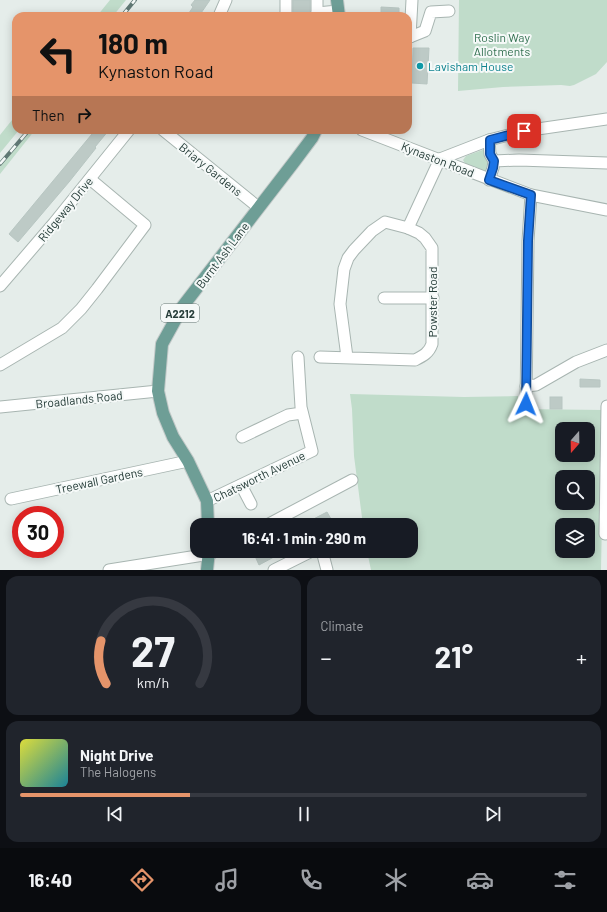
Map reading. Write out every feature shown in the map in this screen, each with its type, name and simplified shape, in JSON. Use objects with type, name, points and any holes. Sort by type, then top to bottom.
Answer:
[{"type":"main road","name":"Burnt Ash Lane","points":[[208,518],[207,501],[188,461],[167,424],[158,391],[162,344],[183,306],[314,134]]},
{"type":"main road","points":[[208,570],[211,558]]},
{"type":"street","points":[[221,12],[226,0]]},
{"type":"street","points":[[286,0],[286,12]]},
{"type":"street","points":[[317,0],[317,12]]},
{"type":"street","points":[[411,12],[412,0]]},
{"type":"street","points":[[325,12],[338,9]]},
{"type":"street","points":[[412,36],[425,31],[431,12],[449,11]]},
{"type":"street","points":[[408,228],[440,159],[490,140],[524,131],[607,119]]},
{"type":"street","name":"Ridgeway Drive","points":[[0,286],[126,134]]},
{"type":"street","name":"Briary Gardens","points":[[168,134],[258,207]]},
{"type":"street","name":"Kynaston Road","points":[[375,134],[489,180],[531,195],[607,210]]},
{"type":"street","points":[[489,180],[494,161],[490,154],[490,140]]},
{"type":"street","points":[[494,161],[519,160],[607,162]]},
{"type":"street","points":[[0,365],[62,328],[81,309],[145,225],[90,179]]},
{"type":"street","points":[[526,404],[528,241],[531,195]]},
{"type":"street","name":"Powster Road","points":[[320,357],[414,360],[423,356],[430,349],[432,344],[432,248],[425,238],[408,228],[385,222],[379,225],[362,240],[348,258],[344,269],[340,304],[347,357]]},
{"type":"street","points":[[384,298],[432,298]]},
{"type":"street","points":[[526,386],[536,385],[576,362],[607,350]]},
{"type":"street","name":"Chatsworth Avenue","points":[[207,501],[312,451],[301,407],[298,357]]},
{"type":"street","name":"Broadlands Road","points":[[0,407],[158,391]]},
{"type":"street","points":[[604,534],[607,406]]},
{"type":"street","points":[[242,437],[288,415],[302,413]]},
{"type":"street","name":"Treewall Gardens","points":[[11,499],[188,461]]},
{"type":"street","points":[[279,518],[352,480]]},
{"type":"street","points":[[241,485],[251,504]]},
{"type":"street","points":[[109,570],[190,556]]},
{"type":"street","points":[[274,570],[298,558]]},
{"type":"street","points":[[324,558],[328,570]]},
{"type":"green space","points":[[110,0],[126,0],[116,12],[100,12]]},
{"type":"green space","name":"Roslin Way Allotments","points":[[459,0],[607,0],[607,62],[596,74],[570,86],[503,87],[458,91]]},
{"type":"green space","points":[[12,120],[12,134],[16,134],[0,153],[0,135]]},
{"type":"green space","points":[[28,134],[32,134],[0,174],[0,166]]},
{"type":"green space","points":[[485,149],[489,151],[488,173],[466,165],[463,160],[466,156]]},
{"type":"green space","points":[[350,394],[464,397],[518,396],[518,409],[604,410],[601,570],[371,570],[368,558],[418,558],[418,518],[362,518],[354,456]]},
{"type":"building","points":[[195,0],[210,0],[202,12],[190,12],[193,7],[191,5]]},
{"type":"building","points":[[293,0],[310,0],[310,12],[293,12]]},
{"type":"building","points":[[381,7],[399,8],[399,12],[381,12]]},
{"type":"building","name":"Lavisham House","points":[[413,48],[429,48],[427,84],[412,83]]},
{"type":"building","points":[[92,134],[106,134],[69,182],[18,242],[9,234]]},
{"type":"building","points":[[580,379],[600,380],[600,387],[580,387]]},
{"type":"building","points":[[550,397],[562,397],[562,409],[550,409]]},
{"type":"building","points":[[327,512],[330,518],[315,518]]},
{"type":"building","points":[[256,558],[272,558],[259,565]]},
{"type":"railway","points":[[125,12],[135,0]]},
{"type":"railway","points":[[0,164],[26,134]]},
{"type":"place","name":"Lavisham House","points":[[420,66]]},
{"type":"route","points":[[524,131],[490,140],[490,154],[494,161],[489,180],[531,195],[528,241],[526,404]]}]
